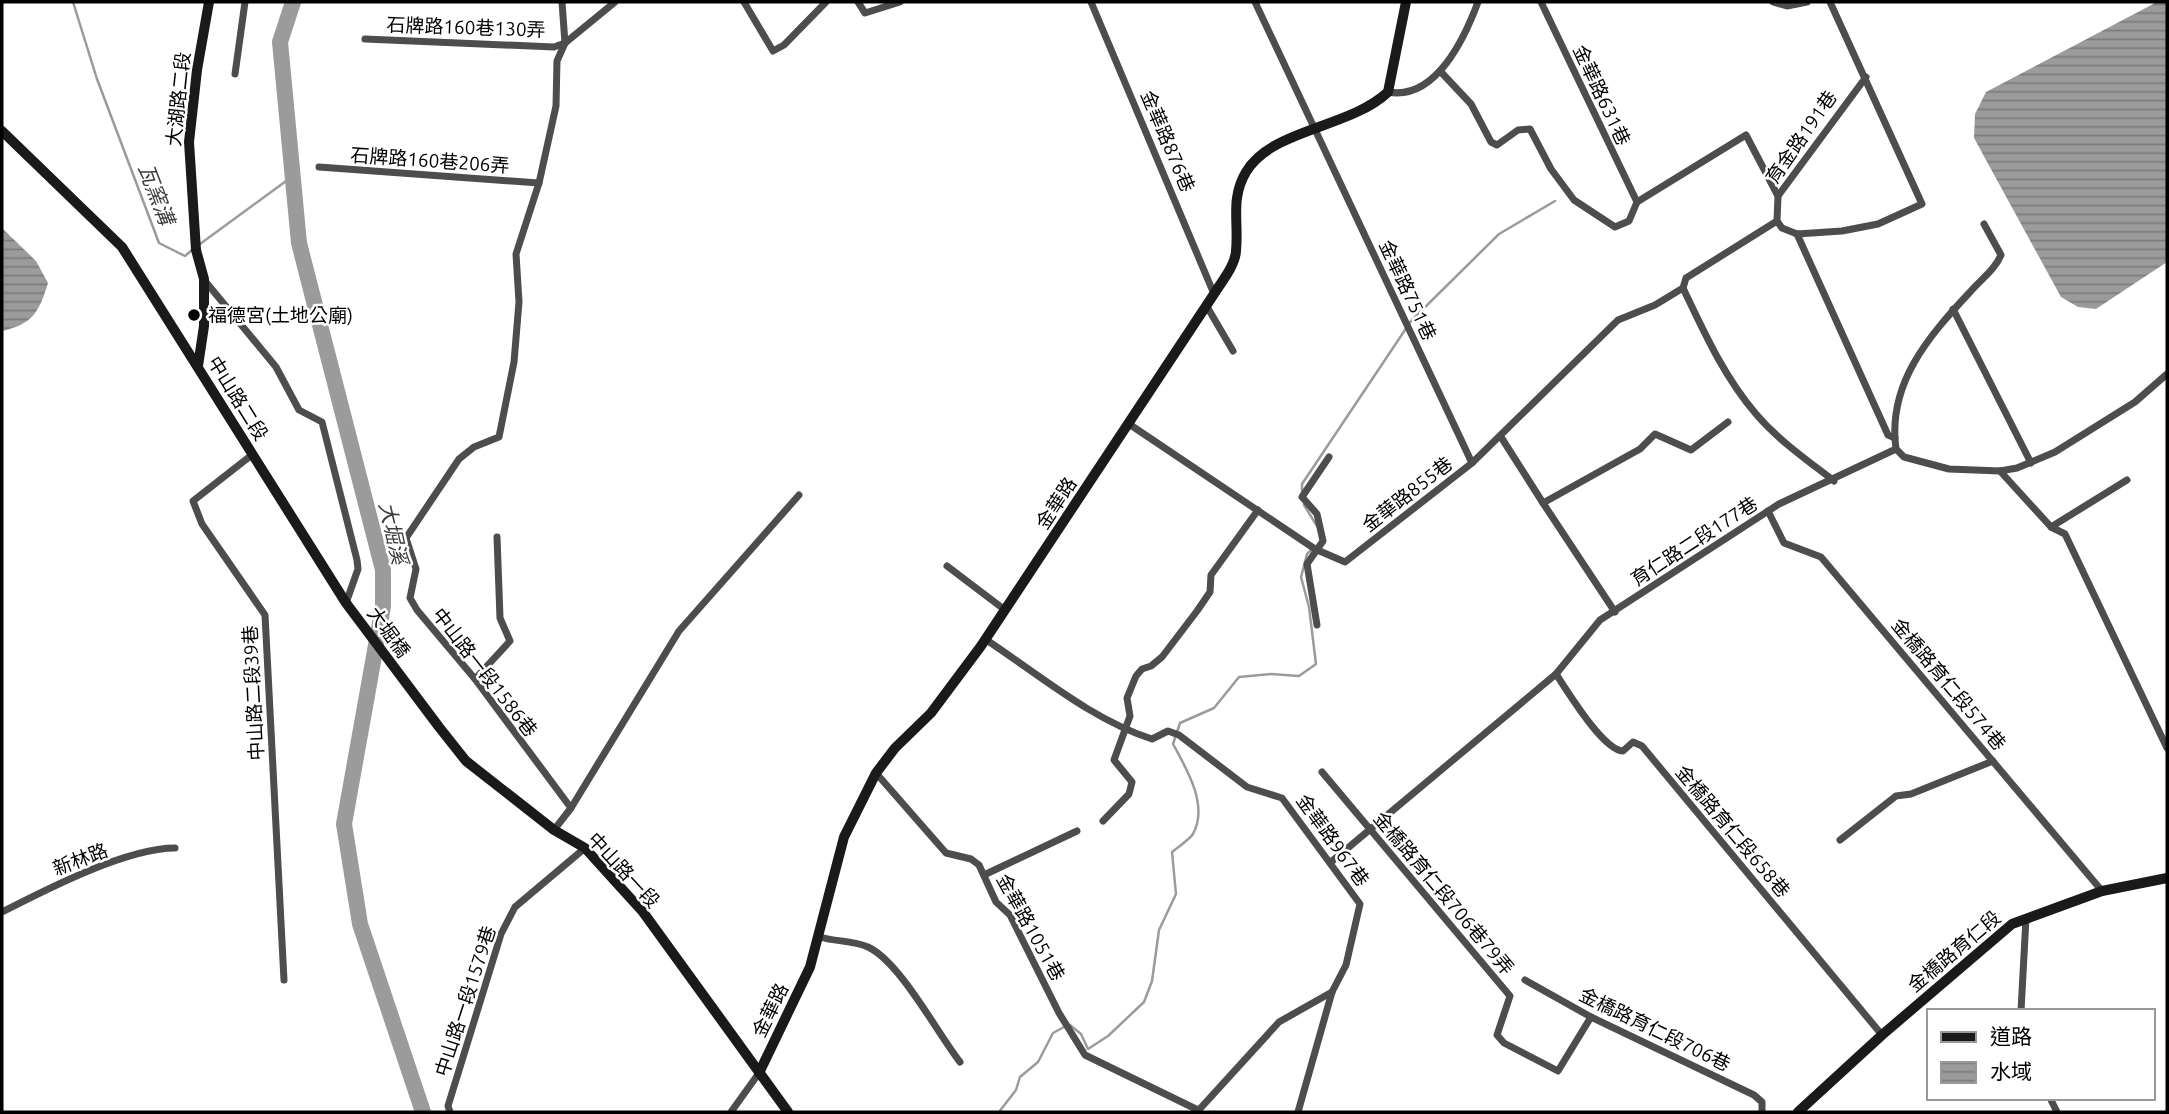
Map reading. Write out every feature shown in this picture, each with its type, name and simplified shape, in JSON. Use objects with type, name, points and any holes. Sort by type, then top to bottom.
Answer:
[{"type":"street","name":"大湖路二段","points":[[198,366],[204,326],[204,279],[196,250],[189,142],[197,70],[209,2]]},
{"type":"street","points":[[235,74],[239,32],[246,2]]},
{"type":"street","points":[[562,2],[565,43]]},
{"type":"street","points":[[539,183],[556,106],[557,61],[565,43],[615,2]]},
{"type":"street","points":[[744,2],[773,51],[784,45],[826,2]]},
{"type":"street","points":[[858,2],[865,13],[900,2]]},
{"type":"street","name":"金華路876巷","points":[[1091,2],[1214,293]]},
{"type":"street","name":"金華路751巷","points":[[1255,2],[1472,463]]},
{"type":"street","points":[[1406,2],[1388,92],[1395,94],[1423,85],[1440,71],[1465,35],[1478,2]]},
{"type":"street","name":"金華路631巷","points":[[1541,2],[1637,202]]},
{"type":"street","points":[[1773,2],[1787,6],[1807,2]]},
{"type":"street","points":[[1777,221],[1782,228],[1797,234],[1842,231],[1878,223],[1922,204],[1866,77],[1829,2]]},
{"type":"street","name":"石牌路160巷130弄","points":[[366,39],[554,47],[565,43]]},
{"type":"street","points":[[1440,71],[1471,104],[1491,142],[1497,145],[1518,130],[1530,129],[1551,169],[1574,200],[1615,227],[1629,220],[1637,202],[1746,135],[1778,196]]},
{"type":"street","name":"育金路191巷","points":[[1777,221],[1778,196],[1866,77]]},
{"type":"street","name":"金華路","points":[[759,1073],[810,967],[820,937],[828,891],[844,836],[876,773],[895,748],[931,713],[985,639],[1214,293],[1236,251],[1235,198],[1244,174],[1253,161],[1275,147],[1359,114],[1388,92]]},
{"type":"street","name":"中山路二段","points":[[2,131],[122,247],[346,603]]},
{"type":"street","name":"石牌路160巷206弄","points":[[319,167],[539,183]]},
{"type":"street","name":"中山路一段1586巷","points":[[539,183],[516,254],[519,302],[514,362],[499,437],[474,447],[459,459],[406,538],[416,569],[410,598],[417,610],[475,679],[571,808]]},
{"type":"street","name":"金華路855巷","points":[[1129,425],[1314,548],[1345,562],[1472,463],[1618,320],[1655,305],[1683,288],[1686,278],[1777,221]]},
{"type":"street","points":[[1984,225],[2001,255],[1995,268],[1953,309],[1905,377],[1897,398],[1895,438],[1896,449],[1904,457],[1949,468],[2000,471],[2031,463],[2055,452],[2135,402],[2167,374]]},
{"type":"street","points":[[1797,234],[1888,435],[1895,438]]},
{"type":"street","points":[[204,279],[276,367],[299,410],[322,422],[327,432],[358,569],[346,603]]},
{"type":"street","points":[[1683,288],[1715,355],[1755,414],[1834,481]]},
{"type":"street","points":[[1206,305],[1233,351]]},
{"type":"street","points":[[1953,309],[2031,463]]},
{"type":"street","points":[[1543,503],[1640,449],[1655,434],[1692,450],[1728,422]]},
{"type":"street","points":[[1501,437],[1615,612]]},
{"type":"street","name":"育仁路二段177巷","points":[[1331,862],[1556,674],[1600,620],[1768,511],[1896,449]]},
{"type":"street","name":"中山路二段39巷","points":[[253,454],[193,501],[202,524],[265,615],[284,980]]},
{"type":"street","points":[[1317,625],[1307,564],[1314,548],[1323,541],[1317,514],[1302,497],[1329,457]]},
{"type":"street","points":[[2000,471],[2051,527],[2065,534],[2167,748]]},
{"type":"street","points":[[2051,527],[2127,480]]},
{"type":"street","points":[[554,830],[571,808],[680,631],[799,495]]},
{"type":"street","points":[[1103,821],[1129,794],[1132,782],[1114,760],[1130,716],[1128,698],[1136,676],[1142,669],[1162,657],[1202,604],[1210,592],[1211,575],[1258,510]]},
{"type":"street","name":"金橋路育仁段574巷","points":[[1768,511],[1784,543],[1821,557],[2102,891]]},
{"type":"street","points":[[475,679],[510,641],[500,618],[497,537]]},
{"type":"street","points":[[947,566],[1005,610]]},
{"type":"street","name":"大堀橋","points":[[346,603],[404,682]]},
{"type":"street","name":"金華路967巷","points":[[985,639],[1081,703],[1152,739],[1168,731],[1179,734],[1248,787],[1282,798],[1360,904],[1346,965],[1332,992],[1298,1112]]},
{"type":"street","name":"金橋路育仁段658巷","points":[[1556,674],[1588,720],[1613,748],[1623,751],[1633,742],[1642,746],[1882,1035]]},
{"type":"street","name":"中山路一段","points":[[404,682],[467,761],[554,830],[585,848],[643,912],[788,1112]]},
{"type":"street","points":[[1840,840],[1896,796],[1911,794],[1993,761]]},
{"type":"street","name":"金橋路育仁段706巷79弄","points":[[1322,772],[1510,996],[1497,1035],[1504,1043],[1559,1071],[1591,1017]]},
{"type":"street","name":"金華路1051巷","points":[[876,773],[946,853],[971,859],[979,865],[996,902],[1010,915],[1059,1013],[1085,1055],[1197,1111]]},
{"type":"street","points":[[984,875],[1077,831]]},
{"type":"street","name":"新林路","points":[[2,912],[30,895],[108,866],[151,851],[175,848]]},
{"type":"street","name":"中山路一段1579巷","points":[[450,1112],[448,1106],[501,934],[515,907],[585,848]]},
{"type":"street","name":"金橋路育仁段","points":[[1797,1112],[2012,924],[2102,891],[2167,878]]},
{"type":"street","points":[[2021,1009],[2026,918]]},
{"type":"street","points":[[820,937],[835,942],[854,941],[885,957],[960,1062]]},
{"type":"street","name":"金橋路育仁段706巷","points":[[1525,980],[1591,1017],[1754,1095],[1762,1102],[1762,1112]]},
{"type":"street","points":[[1197,1111],[1279,1022],[1332,992]]},
{"type":"street","points":[[731,1112],[759,1073]]},
{"type":"water","points":[[2157,2],[2167,2],[2167,262],[2096,309],[2078,307],[2061,297],[1974,138],[1975,114],[1986,92]]},
{"type":"water","points":[[2,228],[36,261],[48,283],[33,315],[21,325],[2,331]]},
{"type":"waterway","name":"瓦窯溝","points":[[73,2],[97,79],[159,243],[185,256],[192,250]]},
{"type":"waterway","name":"大堀溪","points":[[293,2],[280,42],[299,243],[383,570],[383,606],[344,824],[360,924],[423,1112]]},
{"type":"waterway","name":"瓦窯溝","points":[[200,244],[293,176]]},
{"type":"waterway","points":[[1302,492],[1302,484],[1411,321],[1499,234],[1555,201]]},
{"type":"waterway","points":[[1304,505],[1317,526]]},
{"type":"waterway","points":[[1070,1025],[1081,1034],[1088,1049],[1108,1036],[1144,1002],[1152,981],[1159,930],[1176,894],[1172,852],[1193,834],[1197,823],[1194,787],[1173,744],[1180,723],[1214,708],[1239,677],[1271,674],[1299,676],[1316,664],[1309,607],[1301,577],[1307,554],[1313,548]]},
{"type":"waterway","points":[[999,1112],[1016,1090],[1020,1077],[1038,1062],[1053,1033],[1064,1027]]},
{"type":"place","name":"福德宮(土地公廟)","points":[[194,315]]}]
